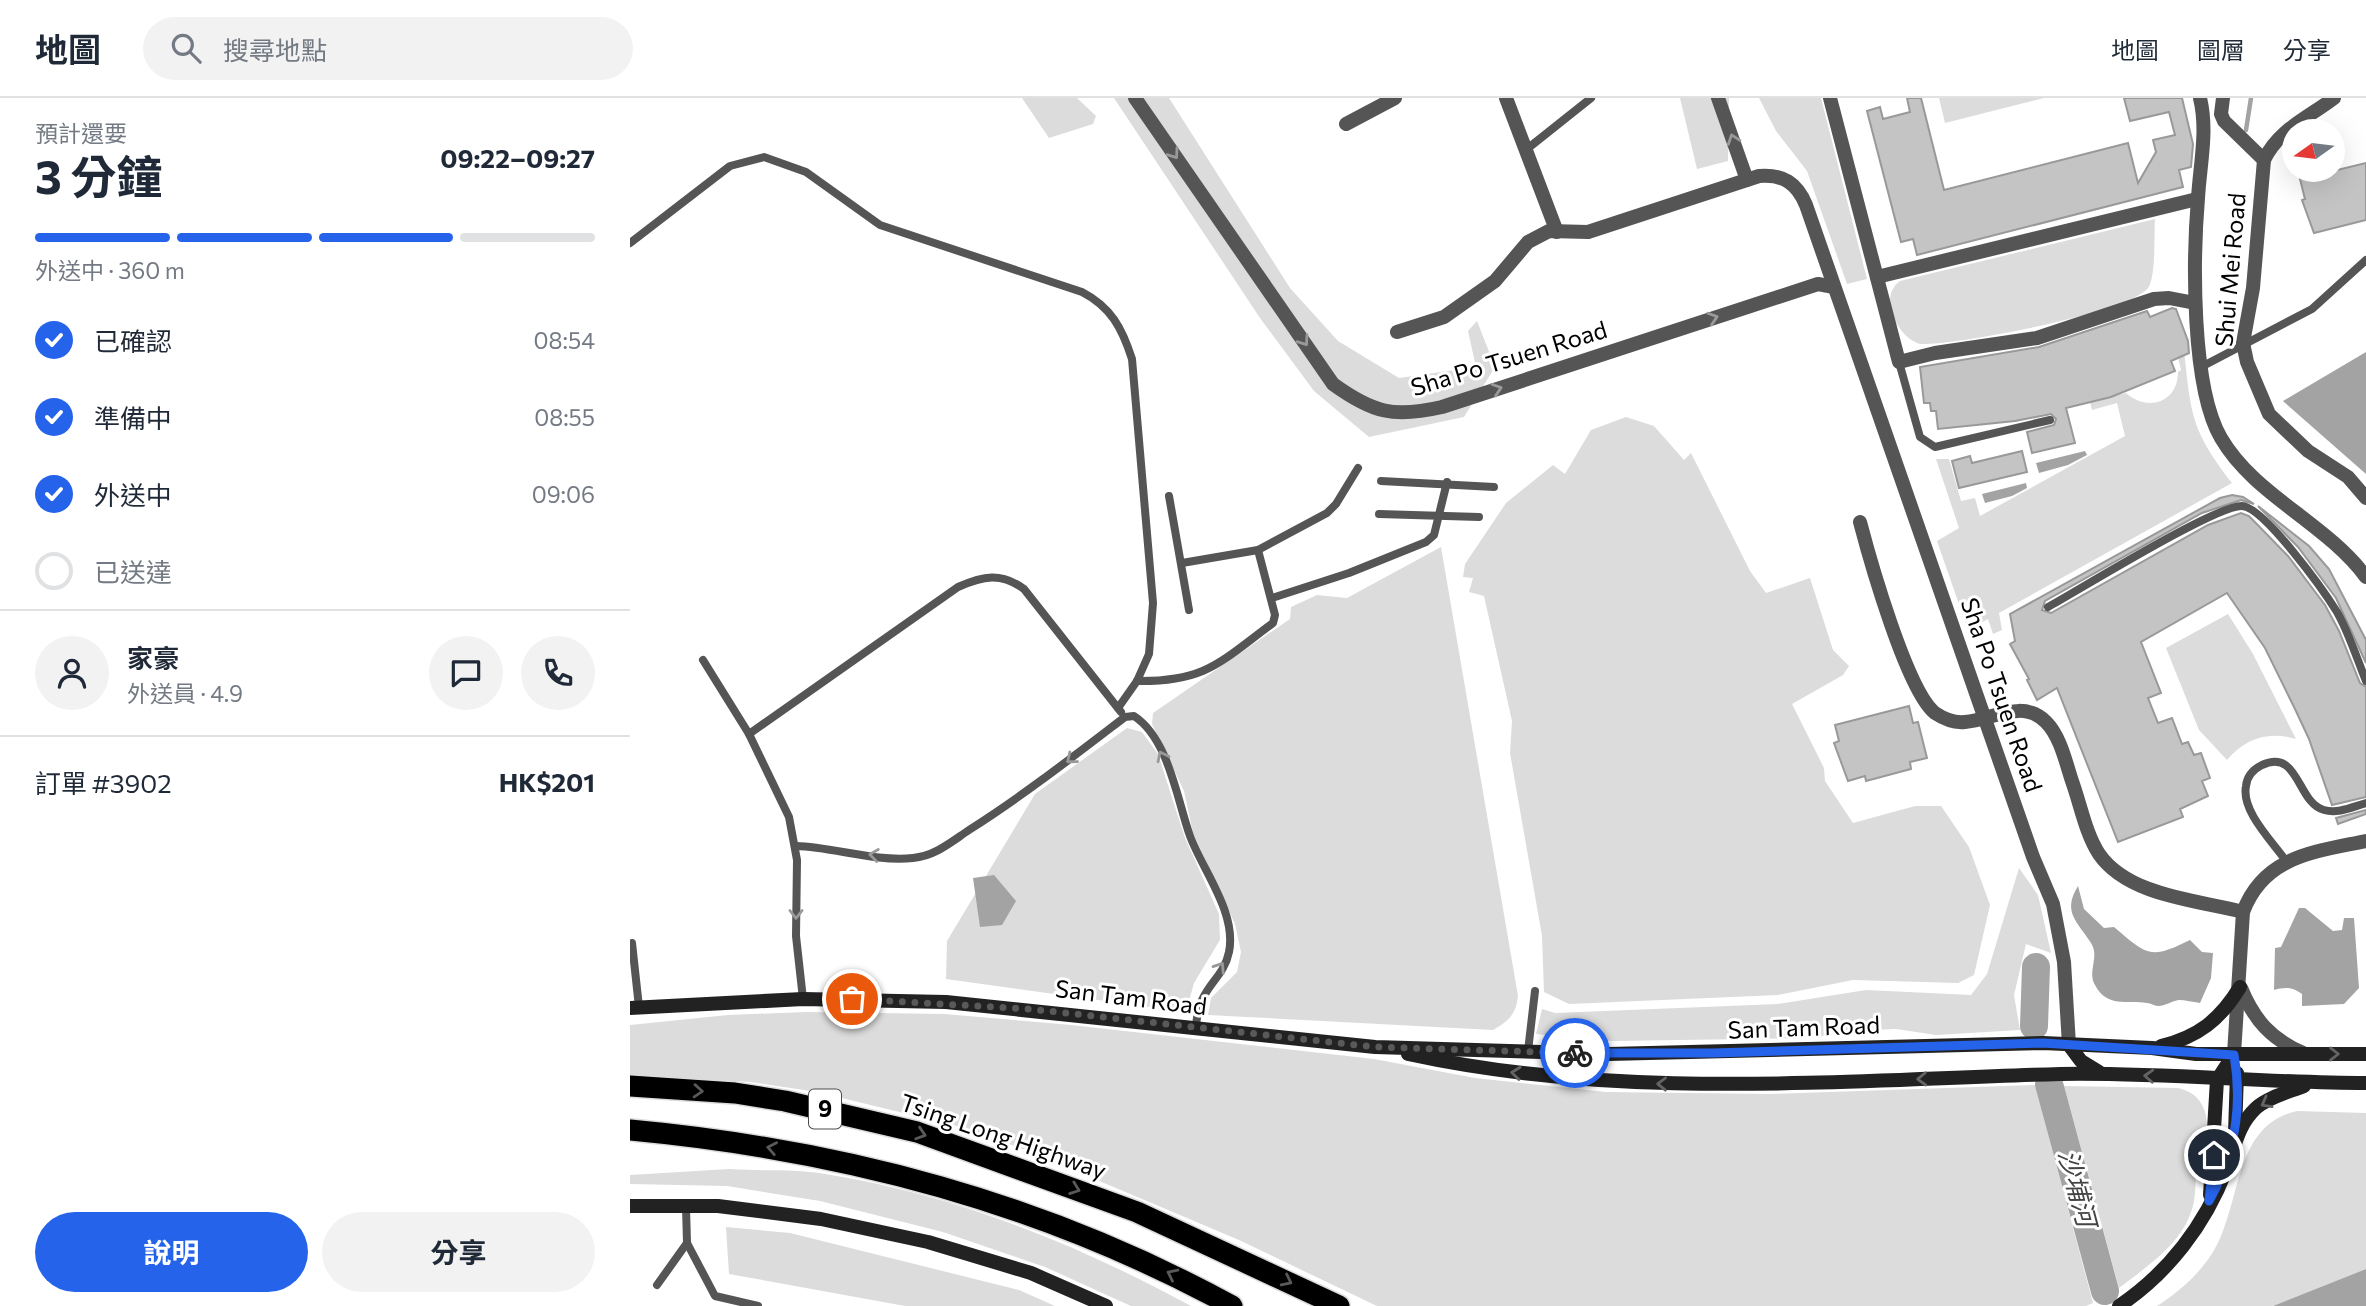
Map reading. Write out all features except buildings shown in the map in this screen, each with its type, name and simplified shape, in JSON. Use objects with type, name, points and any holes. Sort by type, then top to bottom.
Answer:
[{"type":"highway","name":"Tsing Long Highway","points":[[630,1086],[735,1093],[785,1101],[917,1132],[1137,1212],[1339,1306]]},
{"type":"highway","name":"9","points":[[630,1130],[724,1139],[781,1149],[951,1189],[1052,1221],[1114,1247],[1232,1306]]},
{"type":"street","name":"Sha Po Tsuen Road","points":[[1135,98],[1333,384],[1358,402],[1385,413],[1412,414],[1441,407],[1818,284],[1834,287]]},
{"type":"street","points":[[1346,124],[1395,98]]},
{"type":"street","points":[[1506,98],[1557,232]]},
{"type":"street","points":[[1718,98],[1747,180]]},
{"type":"street","points":[[1830,98],[1899,362],[1935,353],[2037,338],[2154,299],[2169,298],[2196,303]]},
{"type":"street","points":[[2200,98],[2205,120],[2197,199],[2196,303],[2211,415],[2236,459],[2339,545],[2366,577]]},
{"type":"street","points":[[2223,98],[2221,114],[2224,121],[2259,156],[2292,125],[2334,98]]},
{"type":"street","name":"Shui Mei Road","points":[[2259,156],[2253,288],[2243,343],[2247,362],[2269,414],[2308,451],[2348,477],[2366,498]]},
{"type":"street","name":"Sha Po Tsuen Road","points":[[1397,332],[1444,317],[1495,281],[1528,242],[1549,231],[1588,232],[1747,180],[1771,175],[1783,178],[1801,193],[2033,857],[2053,904],[2064,962],[2069,1045]]},
{"type":"street","points":[[1877,277],[2197,199]]},
{"type":"street","points":[[1860,522],[1877,583],[1924,700],[1935,713],[1950,720],[1966,722],[2016,710],[2031,712],[2043,719],[2053,730],[2089,834],[2098,853],[2112,869],[2129,881],[2148,888],[2244,912]]},
{"type":"street","points":[[2119,1306],[2154,1280],[2172,1261],[2199,1223],[2226,1172],[2234,1140],[2238,1081],[2234,1055],[2244,912],[2259,883],[2286,861],[2366,841]]},
{"type":"street","points":[[2152,1048],[2196,1035],[2218,1017],[2240,987]]},
{"type":"street","points":[[2240,987],[2252,1012],[2268,1033],[2302,1053]]},
{"type":"street","name":"San Tam Road","points":[[634,1007],[803,999],[960,1003],[1375,1047],[1609,1054],[2043,1043],[2152,1048],[2196,1054],[2366,1054]]},
{"type":"street","points":[[2069,1045],[2081,1062],[2102,1073]]},
{"type":"street","name":"San Tam Road","points":[[1375,1047],[1475,1069],[1606,1082],[1776,1085],[2102,1073],[2238,1081],[2366,1083]]},
{"type":"street","points":[[2209,1201],[2217,1080],[2234,1055]]},
{"type":"street","points":[[2234,1140],[2258,1106],[2312,1083]]},
{"type":"street","points":[[630,1206],[718,1206],[821,1219],[928,1242],[1031,1273],[1107,1306]]},
{"type":"lane","points":[[1527,149],[1591,98]]},
{"type":"lane","points":[[630,243],[730,166],[764,157],[806,172],[880,225],[1082,292],[1101,302],[1124,334],[1132,359],[1153,603],[1149,654],[1137,681],[1118,708]]},
{"type":"lane","points":[[2203,366],[2312,309],[2366,260]]},
{"type":"lane","points":[[1899,362],[1920,437],[1935,447],[2050,420]]},
{"type":"lane","points":[[1182,563],[1258,550],[1326,513],[1336,504],[1358,468]]},
{"type":"lane","points":[[1381,481],[1494,486]]},
{"type":"lane","points":[[1272,598],[1349,573],[1426,542],[1434,535],[1447,482]]},
{"type":"lane","points":[[1169,496],[1189,610]]},
{"type":"lane","points":[[2048,607],[2201,521],[2238,506],[2246,506],[2257,513],[2297,556],[2337,613],[2366,681]]},
{"type":"lane","points":[[1380,514],[1479,517]]},
{"type":"lane","points":[[1137,681],[1174,681],[1212,669],[1273,624],[1276,615],[1258,550]]},
{"type":"lane","points":[[749,734],[958,587],[982,577],[1012,580],[1024,589],[1125,717]]},
{"type":"lane","points":[[703,660],[749,734],[782,799],[796,846],[796,936],[803,999]]},
{"type":"lane","points":[[796,846],[828,847],[880,857],[912,858],[934,853],[1045,780],[1125,717],[1134,716],[1148,727],[1164,760],[1177,790],[1189,835],[1228,922],[1229,951],[1203,992],[1196,1029]]},
{"type":"lane","points":[[2286,861],[2245,798],[2247,780],[2259,766],[2277,762],[2286,765],[2294,771],[2306,799],[2323,810],[2339,812],[2366,803]]},
{"type":"lane","points":[[632,943],[634,1007]]},
{"type":"lane","points":[[1528,1051],[1535,990]]},
{"type":"lane","points":[[686,1207],[687,1244],[715,1296],[758,1306]]},
{"type":"lane","points":[[657,1285],[687,1244]]},
{"type":"shaded area","points":[[1022,98],[1077,98],[1096,116],[1093,124],[1049,138]]},
{"type":"shaded area","points":[[1114,98],[1169,98],[1290,288],[1338,341],[1399,378],[1476,367],[1468,331],[1477,321],[1495,367],[1464,417],[1369,437],[1314,391],[1260,318]]},
{"type":"shaded area","points":[[1680,98],[1729,98],[1728,161],[1697,169]]},
{"type":"shaded area","points":[[1759,98],[1821,98],[1867,279],[1847,284],[1807,171],[1776,131]]},
{"type":"shaded area","points":[[1939,98],[2044,98],[1945,123]]},
{"type":"shaded area","points":[[2155,219],[2151,283],[2134,298],[2040,326],[1939,343],[1920,344],[1912,340],[1904,334],[1893,316],[1890,297],[1893,288],[1900,281]]},
{"type":"shaded area","points":[[2184,350],[2195,421],[2208,449],[2232,483],[1999,613],[2002,630],[1993,634],[1988,619],[1968,630],[1937,541],[1959,528],[1936,459],[1949,459],[1961,501],[1975,498],[1980,516],[2125,436],[2117,403],[2092,410],[2090,402],[2126,393],[2143,402],[2160,401],[2173,391],[2177,383],[2178,372],[2181,370],[2177,353]]},
{"type":"shaded area","points":[[2366,352],[2366,474],[2283,401]]},
{"type":"shaded area","points":[[1626,417],[1654,426],[1684,460],[1691,453],[1750,571],[1766,593],[1810,578],[1833,650],[1849,666],[1843,675],[1792,704],[1824,768],[1825,781],[1853,823],[1915,806],[1941,806],[1969,847],[1990,905],[1974,975],[1958,983],[1853,980],[1778,995],[1569,1004],[1544,992],[1542,936],[1510,753],[1512,721],[1484,596],[1469,592],[1473,578],[1463,577],[1465,564],[1506,503],[1553,465],[1565,474],[1591,430]]},
{"type":"shaded area","points":[[2085,451],[2087,455],[2068,465],[2039,473],[2036,463]]},
{"type":"shaded area","points":[[2026,483],[2027,488],[2012,496],[1985,503],[1982,494]]},
{"type":"shaded area","points":[[1441,547],[1518,996],[1516,1008],[1507,1020],[1493,1030],[1208,1015],[1211,998],[1237,972],[1241,952],[1235,924],[1193,833],[1184,791],[1152,724],[1153,713],[1290,619],[1291,607],[1317,595],[1347,598]]},
{"type":"shaded area","points":[[2228,614],[2253,654],[2296,739],[2276,736],[2258,738],[2242,746],[2227,760],[2199,730],[2166,648]]},
{"type":"shaded area","points":[[1127,728],[1142,732],[1158,754],[1185,838],[1219,914],[1220,940],[1194,983],[1186,1012],[946,979],[947,941],[1035,794]]},
{"type":"shaded area","points":[[2019,868],[2038,895],[2051,953],[2026,944],[2014,995],[2020,1030],[1936,1035],[1896,1029],[1844,1031],[1814,1038],[1612,1041],[1536,1034],[1542,1009],[1555,1013],[1778,1004],[1866,990],[1971,995],[1987,974]]},
{"type":"shaded area","points":[[994,875],[1016,901],[1002,925],[980,927],[973,878]]},
{"type":"shaded area","points":[[2078,886],[2084,909],[2104,928],[2114,927],[2142,949],[2157,952],[2190,940],[2202,952],[2213,953],[2211,978],[2200,1003],[2179,1000],[2157,1006],[2118,1002],[2105,997],[2093,980],[2093,948],[2071,910],[2073,895]]},
{"type":"shaded area","points":[[2299,908],[2305,908],[2333,931],[2342,930],[2344,918],[2354,918],[2359,988],[2344,1004],[2302,1006],[2302,994],[2289,988],[2274,990],[2275,948],[2281,947]]},
{"type":"shaded area","points":[[806,1012],[945,1014],[1071,1025],[1374,1059],[1475,1078],[1606,1092],[1769,1094],[2035,1085],[2093,1303],[2086,1306],[1377,1306],[1239,1240],[1026,1150],[957,1126],[817,1092],[750,1082],[630,1075],[630,1025],[728,1015]]},
{"type":"shaded area","points":[[2064,1086],[2178,1088],[2198,1099],[2206,1117],[2206,1162],[2196,1160],[2195,1197],[2187,1222],[2162,1254],[2119,1288]]},
{"type":"shaded area","points":[[2297,1111],[2366,1113],[2366,1269],[2273,1306],[2157,1306],[2187,1283],[2212,1254],[2223,1231],[2245,1159],[2253,1143],[2264,1129],[2278,1118]]},
{"type":"shaded area","points":[[729,1169],[825,1174],[874,1183],[968,1208],[1059,1242],[1191,1306],[1131,1306],[1045,1267],[943,1232],[820,1201],[727,1186],[630,1184],[630,1175]]},
{"type":"shaded area","points":[[726,1227],[790,1233],[1019,1290],[1055,1306],[905,1306],[729,1274]]},
{"type":"shaded area","points":[[2366,1269],[2366,1306],[2273,1306]]},
{"type":"waterway","points":[[2246,130],[2251,98]]},
{"type":"waterway","name":"沙埔河","points":[[2034,1026],[2036,967]]},
{"type":"waterway","name":"沙埔河","points":[[2049,1084],[2105,1291]]},
{"type":"way so far","points":[[852,999],[946,1002],[1030,1009],[1375,1047],[1575,1053]]},
{"type":"route","points":[[1575,1053],[1713,1053],[2043,1043],[2234,1055],[2238,1081],[2234,1140],[2226,1172],[2209,1201],[2214,1155]]}]
